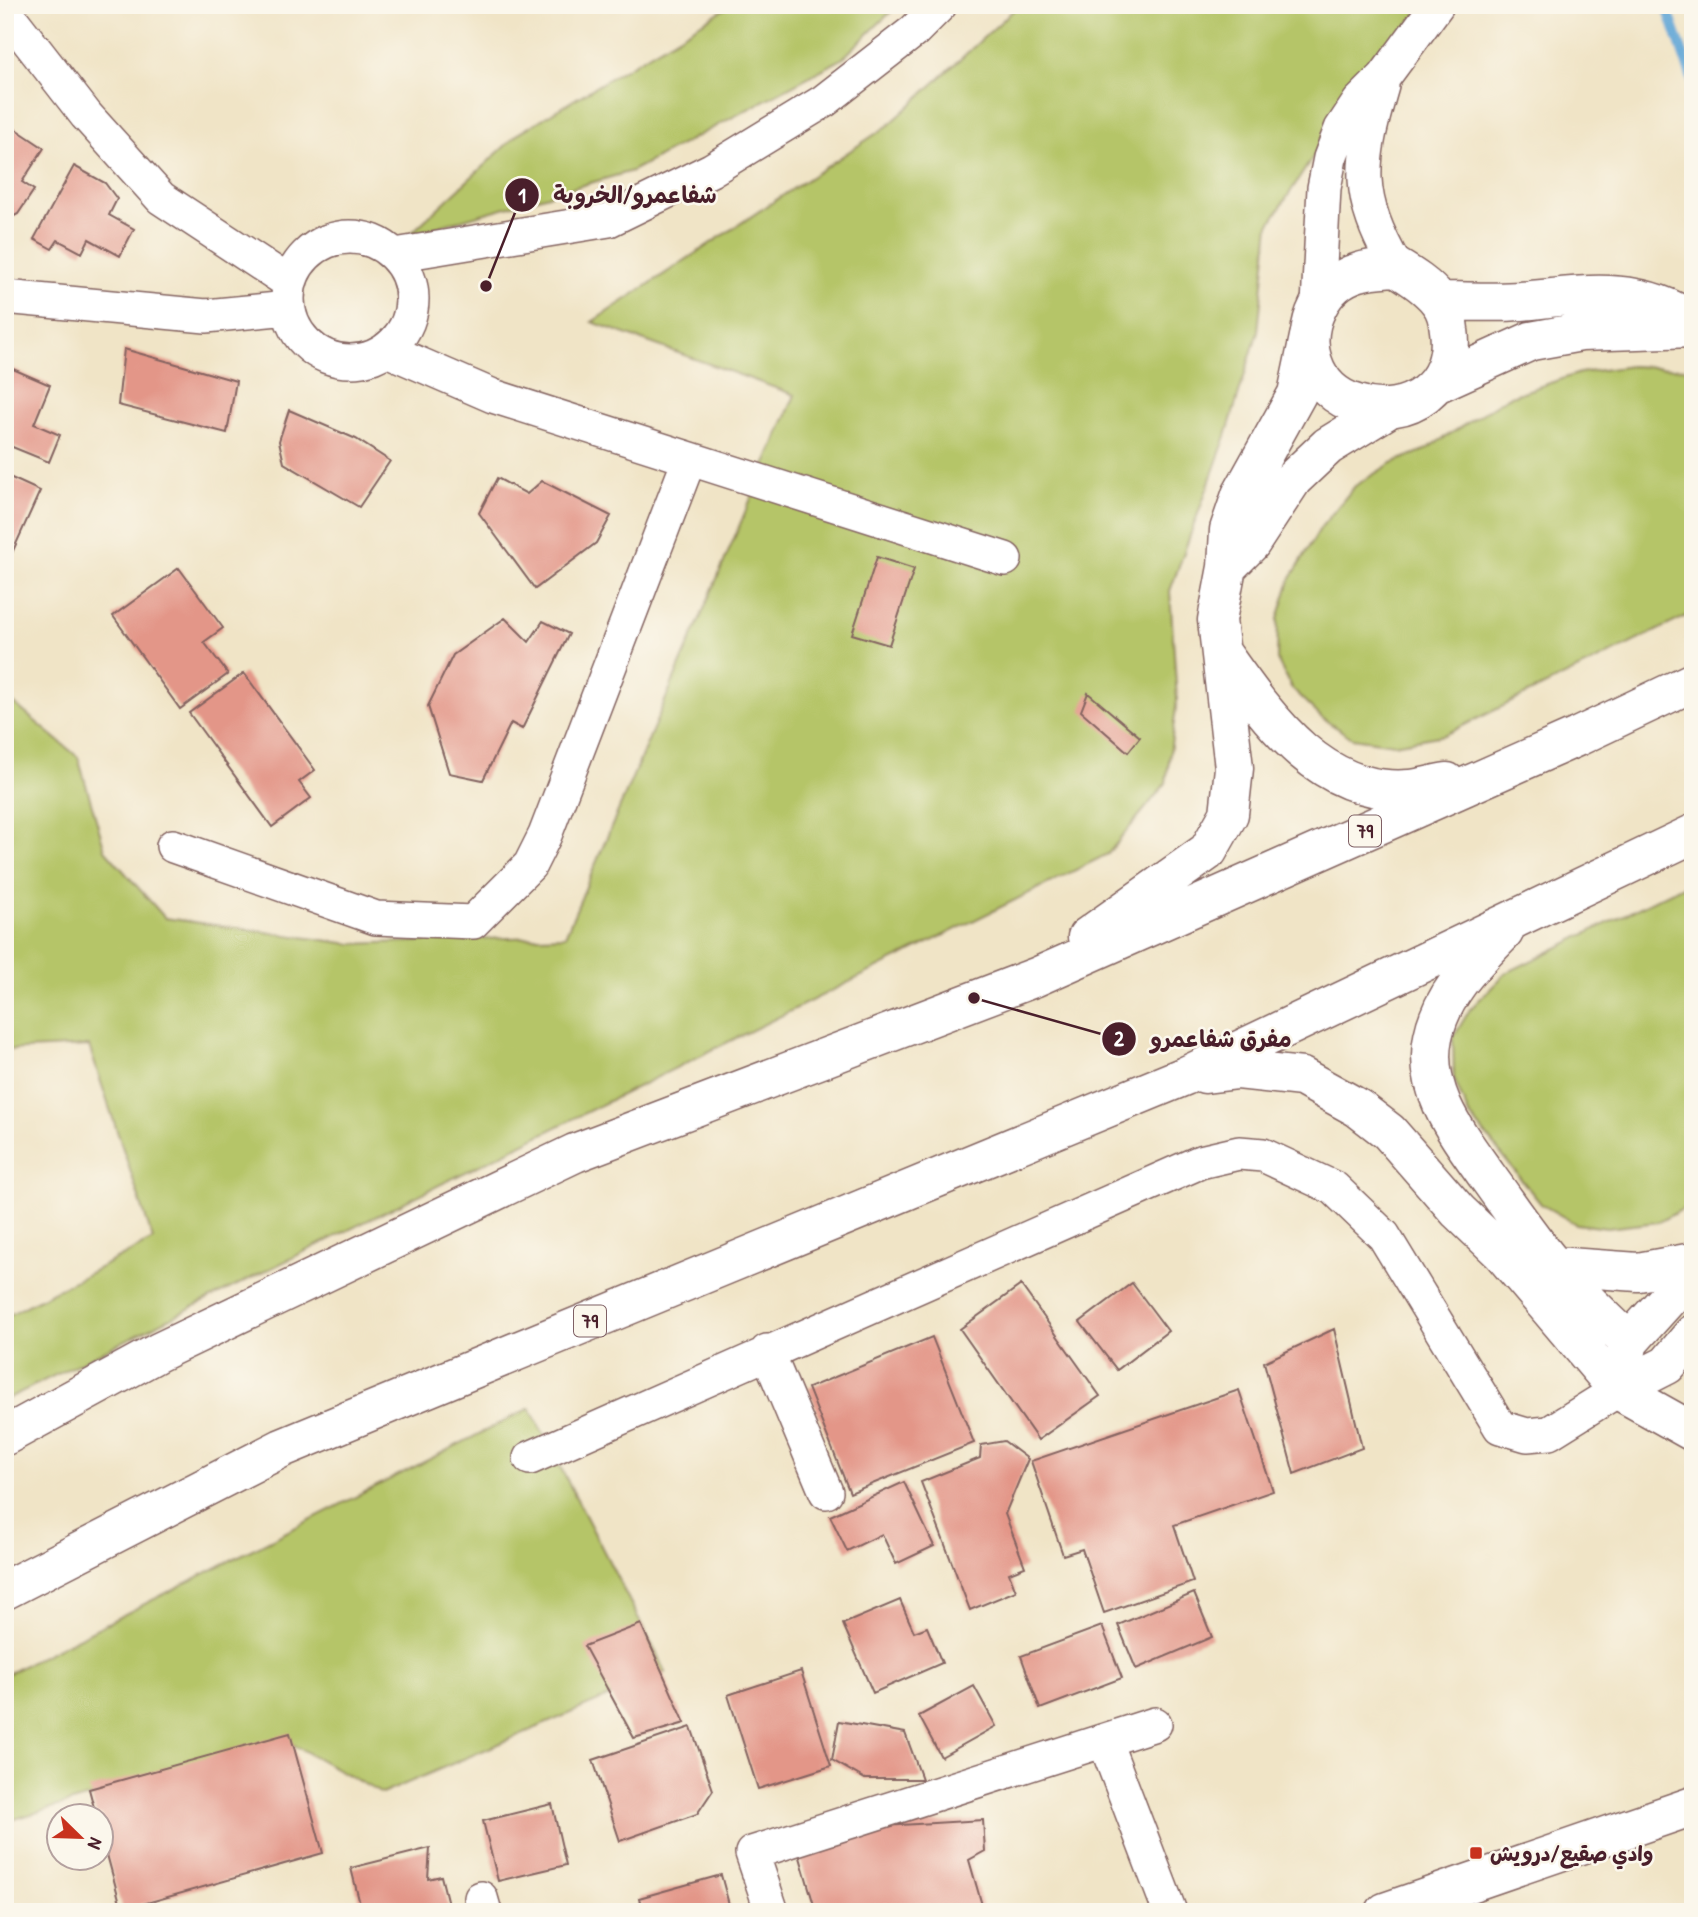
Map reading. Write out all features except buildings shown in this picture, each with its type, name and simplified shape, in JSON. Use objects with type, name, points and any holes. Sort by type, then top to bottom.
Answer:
[{"type":"main road","points":[[1035,977],[1149,891],[1208,851],[1229,814],[1234,768],[1217,620],[1227,567],[1229,530],[1241,495],[1297,394],[1313,321],[1342,279],[1359,272],[1396,267],[1412,276],[1440,301],[1448,320],[1451,342],[1436,384]]},
{"type":"main road","points":[[1440,301],[1519,301],[1564,295],[1617,295],[1669,305],[1693,322]]},
{"type":"main road","points":[[1313,321],[1313,362],[1324,383],[1342,400],[1385,411]]},
{"type":"main road","points":[[1227,567],[1251,543],[1293,479],[1328,446],[1385,411],[1405,406],[1423,396],[1436,384],[1531,341],[1581,332],[1693,328]]},
{"type":"main road","points":[[1220,651],[1278,731],[1298,748],[1347,778],[1379,787],[1408,789],[1460,780],[1577,737]]},
{"type":"main road","name":"79","points":[[5,1436],[159,1352],[575,1153],[1035,977],[1577,737],[1693,682]]},
{"type":"main road","name":"79","points":[[5,1590],[282,1448],[1185,1076],[1693,834]]},
{"type":"main road","points":[[1519,917],[1451,992],[1439,1014],[1432,1038],[1431,1071],[1441,1103],[1459,1138],[1554,1266],[1629,1342],[1680,1372]]},
{"type":"main road","points":[[1185,1076],[1238,1070],[1302,1077],[1357,1108],[1389,1132],[1458,1211],[1502,1253],[1618,1390],[1693,1432]]},
{"type":"main road","points":[[1554,1266],[1638,1272],[1693,1262]]},
{"type":"main road","points":[[1618,1390],[1629,1342],[1693,1272]]},
{"type":"main road","points":[[1680,1372],[1693,1334]]},
{"type":"main road","points":[[1618,1390],[1680,1372]]},
{"type":"main road","points":[[1385,1912],[1693,1805]]},
{"type":"street","points":[[395,255],[609,220],[711,170],[824,101],[914,31],[940,5]]},
{"type":"street","points":[[1313,321],[1323,256],[1321,221],[1330,158],[1341,129],[1359,102],[1384,77],[1437,5]]},
{"type":"street","points":[[5,12],[86,115],[161,198],[289,295]]},
{"type":"street","points":[[1384,77],[1370,128],[1364,167],[1365,200],[1376,231],[1396,267]]},
{"type":"street","points":[[363,238],[381,244],[395,255],[407,273],[412,294],[406,325],[387,350],[368,359],[347,361],[326,357],[308,345],[295,328],[289,295],[298,266],[310,252],[335,239],[363,238]]},
{"type":"street","points":[[5,297],[206,316],[289,295]]},
{"type":"street","points":[[387,350],[493,396],[1004,559]]},
{"type":"street","points":[[173,846],[376,918],[473,922],[530,865],[545,835],[689,460]]},
{"type":"street","points":[[530,1458],[1200,1162],[1239,1153],[1275,1159],[1334,1188],[1384,1236],[1500,1427],[1527,1435],[1549,1433],[1618,1390]]},
{"type":"street","points":[[767,1351],[825,1492]]},
{"type":"street","points":[[772,1912],[752,1853],[1155,1724]]},
{"type":"street","points":[[1105,1742],[1171,1912]]},
{"type":"green space","points":[[731,5],[898,5],[842,59],[632,171],[409,235],[519,133]]},
{"type":"green space","points":[[1019,5],[1425,5],[1342,112],[1269,225],[1258,331],[1226,436],[1170,591],[1177,700],[1166,783],[1108,854],[5,1400],[5,1317],[153,1240],[89,1046],[5,1050],[5,696],[78,757],[105,850],[165,918],[351,944],[565,936],[795,395],[592,322],[889,125]]},
{"type":"green space","points":[[1631,366],[1693,369],[1693,613],[1444,735],[1394,744],[1352,738],[1322,718],[1292,689],[1277,660],[1278,619],[1290,580],[1321,527],[1355,486],[1392,463],[1425,450],[1508,397],[1580,373]]},
{"type":"green space","points":[[1693,881],[1693,1204],[1658,1222],[1607,1228],[1576,1224],[1541,1204],[1468,1113],[1454,1079],[1453,1038],[1470,1009],[1506,973]]},
{"type":"green space","points":[[530,1408],[666,1672],[382,1794],[283,1739],[75,1801],[46,1801],[46,1810],[5,1822],[5,1675]]},
{"type":"waterway","points":[[1666,5],[1693,82]]},
{"type":"place","name":"شفاعمرو/الخروبة","points":[[486,286]]},
{"type":"place","name":"مفرق شفاعمرو","points":[[974,998]]},
{"type":"place","name":"وادي صقيع/درويش","points":[[1476,1853]]}]
